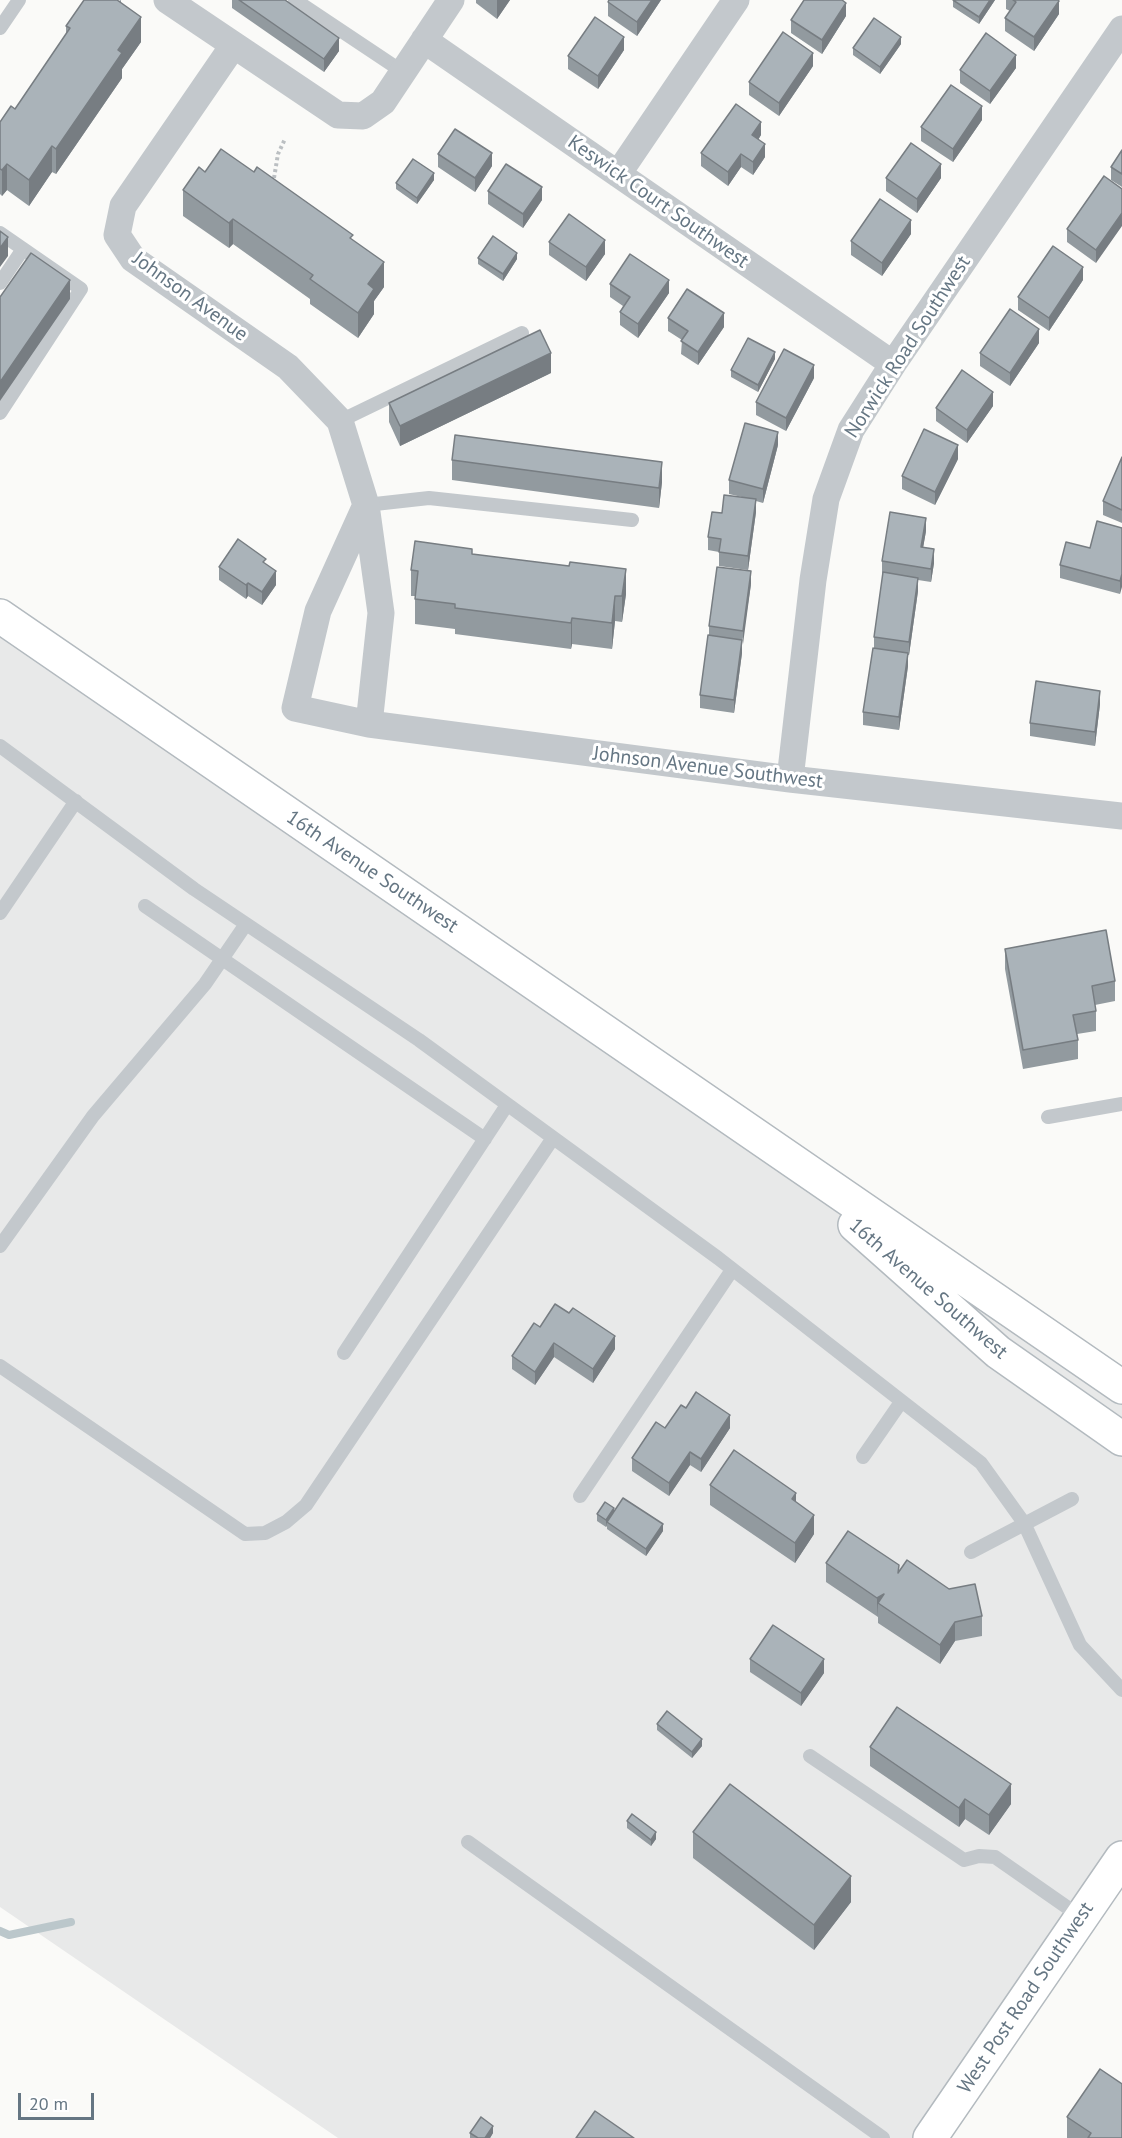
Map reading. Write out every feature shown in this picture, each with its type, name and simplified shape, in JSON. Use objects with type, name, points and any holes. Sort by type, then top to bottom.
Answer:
[{"type":"main road","name":"16th Avenue Southwest","points":[[0,616],[1122,1387]]},
{"type":"main road","name":"16th Avenue Southwest","points":[[743,1127],[998,1352],[1122,1439]]},
{"type":"main road","name":"West Post Road Southwest","points":[[930,2138],[1081,1917],[1120,1864]]},
{"type":"street","points":[[167,0],[232,46],[338,115],[363,116],[383,102],[451,0]]},
{"type":"street","points":[[618,174],[736,0]]},
{"type":"street","name":"Norwick Road Southwest","points":[[790,779],[813,580],[826,499],[851,430],[893,364],[1122,29]]},
{"type":"street","name":"Keswick Court Southwest","points":[[424,40],[893,364]]},
{"type":"street","name":"Johnson Avenue","points":[[232,46],[123,206],[117,235],[133,259],[288,367],[340,421],[366,505],[381,613],[369,724]]},
{"type":"street","name":"Johnson Avenue Southwest","points":[[366,505],[318,611],[295,708],[369,724],[790,779],[1122,816]]},
{"type":"lane","points":[[0,28],[19,0]]},
{"type":"lane","points":[[295,0],[403,72]]},
{"type":"lane","points":[[0,233],[81,289],[0,413]]},
{"type":"lane","points":[[0,283],[23,249]]},
{"type":"lane","points":[[340,421],[522,333]]},
{"type":"lane","points":[[366,505],[429,498],[633,520]]},
{"type":"lane","points":[[0,746],[194,889],[419,1041],[553,1138],[732,1269],[981,1463],[1024,1523],[1080,1645],[1122,1690]]},
{"type":"lane","points":[[0,914],[76,801]]},
{"type":"lane","points":[[145,906],[485,1139]]},
{"type":"lane","points":[[0,1246],[93,1116],[205,984],[246,924]]},
{"type":"lane","points":[[1048,1117],[1122,1104]]},
{"type":"lane","points":[[344,1353],[507,1105]]},
{"type":"lane","points":[[0,1366],[229,1524],[245,1534],[266,1533],[286,1522],[306,1505],[553,1138]]},
{"type":"lane","points":[[580,1496],[732,1269]]},
{"type":"lane","points":[[863,1457],[901,1402]]},
{"type":"lane","points":[[971,1552],[1072,1499]]},
{"type":"lane","points":[[810,1756],[964,1860],[979,1856],[995,1857],[1081,1917]]},
{"type":"lane","points":[[468,1842],[883,2138]]},
{"type":"path","points":[[274,178],[278,154],[285,139]]},
{"type":"shaded area","points":[[0,616],[1122,1387],[1122,1858],[930,2138],[338,2138],[0,1907]]},
{"type":"building","points":[[84,0],[117,0],[141,17],[118,50],[122,53],[56,149],[52,146],[29,180],[7,164],[2,170],[0,169],[0,122],[11,106],[15,109],[70,28],[66,26]]},
{"type":"building","points":[[239,0],[285,0],[339,38],[324,59]]},
{"type":"building","points":[[609,0],[652,0],[637,22],[608,2]]},
{"type":"building","points":[[804,0],[842,0],[846,3],[822,40],[791,20]]},
{"type":"building","points":[[953,0],[990,0],[979,17]]},
{"type":"building","points":[[1013,0],[1059,1],[1034,37],[1005,18],[1016,2]]},
{"type":"building","points":[[595,17],[624,37],[598,76],[568,56]]},
{"type":"building","points":[[874,18],[901,37],[880,67],[853,48]]},
{"type":"building","points":[[783,32],[813,53],[779,103],[749,82]]},
{"type":"building","points":[[986,33],[1016,55],[990,91],[960,70]]},
{"type":"building","points":[[951,85],[982,106],[953,149],[921,127]]},
{"type":"building","points":[[736,104],[761,122],[752,135],[765,144],[753,162],[741,154],[728,172],[701,153]]},
{"type":"building","points":[[455,129],[492,153],[475,178],[438,154]]},
{"type":"building","points":[[911,143],[941,164],[917,199],[886,178]]},
{"type":"building","points":[[221,149],[254,172],[257,167],[353,235],[350,238],[384,262],[368,284],[374,289],[358,313],[310,279],[313,275],[233,219],[229,223],[183,190],[199,167],[205,172]]},
{"type":"building","points":[[1122,150],[1122,174],[1111,167]]},
{"type":"building","points":[[413,159],[434,173],[417,198],[396,183]]},
{"type":"building","points":[[506,164],[542,187],[523,214],[488,191]]},
{"type":"building","points":[[1104,176],[1122,189],[1122,213],[1096,250],[1067,229]]},
{"type":"building","points":[[880,199],[911,220],[882,263],[851,241]]},
{"type":"building","points":[[569,214],[605,240],[586,267],[549,242]]},
{"type":"building","points":[[0,231],[8,237],[0,248]]},
{"type":"building","points":[[493,236],[517,253],[503,274],[478,258]]},
{"type":"building","points":[[1053,246],[1083,267],[1049,318],[1018,297]]},
{"type":"building","points":[[31,253],[70,280],[0,382],[0,297]]},
{"type":"building","points":[[630,254],[669,280],[638,324],[620,312],[630,297],[610,284]]},
{"type":"building","points":[[687,289],[724,313],[698,352],[681,341],[688,331],[668,318]]},
{"type":"building","points":[[1010,309],[1039,329],[1010,373],[980,353]]},
{"type":"building","points":[[540,330],[551,353],[400,426],[389,403]]},
{"type":"building","points":[[748,338],[775,352],[758,385],[731,370]]},
{"type":"building","points":[[784,349],[814,365],[786,418],[756,402]]},
{"type":"building","points":[[962,370],[993,392],[967,430],[936,408]]},
{"type":"building","points":[[745,423],[778,432],[763,489],[729,480]]},
{"type":"building","points":[[924,429],[958,445],[935,492],[902,476]]},
{"type":"building","points":[[455,435],[662,462],[659,488],[452,460]]},
{"type":"building","points":[[1122,457],[1122,510],[1103,501]]},
{"type":"building","points":[[724,495],[756,499],[748,556],[719,552],[721,539],[708,537],[712,512],[722,513]]},
{"type":"building","points":[[890,512],[926,518],[921,547],[934,549],[931,569],[882,561]]},
{"type":"building","points":[[1097,521],[1122,528],[1120,581],[1060,565],[1066,542],[1090,548]]},
{"type":"building","points":[[238,539],[266,559],[263,562],[276,571],[262,592],[248,583],[246,585],[219,567]]},
{"type":"building","points":[[415,541],[472,549],[472,554],[569,566],[570,562],[626,569],[622,596],[615,596],[612,623],[572,618],[571,623],[455,608],[455,604],[415,599],[418,571],[411,570]]},
{"type":"building","points":[[717,567],[751,571],[743,631],[709,626]]},
{"type":"building","points":[[883,572],[918,578],[909,642],[874,637]]},
{"type":"building","points":[[708,635],[742,640],[734,700],[700,695]]},
{"type":"building","points":[[873,648],[908,653],[899,717],[863,712]]},
{"type":"building","points":[[1036,681],[1100,691],[1095,732],[1030,723]]},
{"type":"building","points":[[1106,930],[1115,981],[1092,986],[1096,1011],[1073,1015],[1078,1040],[1023,1050],[1005,949]]},
{"type":"building","points":[[555,1304],[569,1313],[573,1308],[615,1336],[593,1369],[554,1343],[535,1372],[512,1356],[534,1323],[540,1327]]},
{"type":"building","points":[[696,1392],[730,1415],[701,1459],[690,1452],[669,1483],[632,1458],[656,1422],[665,1428],[681,1405],[686,1408]]},
{"type":"building","points":[[734,1450],[796,1493],[792,1499],[814,1515],[795,1543],[710,1485]]},
{"type":"building","points":[[623,1498],[663,1524],[646,1549],[607,1522]]},
{"type":"building","points":[[605,1502],[614,1508],[606,1520],[597,1514]]},
{"type":"building","points":[[848,1531],[899,1565],[898,1573],[907,1560],[949,1589],[975,1584],[982,1616],[955,1622],[940,1645],[878,1603],[884,1594],[877,1598],[826,1563]]},
{"type":"building","points":[[773,1625],[824,1659],[801,1693],[750,1659]]},
{"type":"building","points":[[897,1707],[1011,1784],[989,1815],[965,1799],[959,1808],[870,1747]]},
{"type":"building","points":[[667,1711],[702,1739],[692,1752],[657,1724]]},
{"type":"building","points":[[730,1784],[851,1876],[814,1925],[693,1832]]},
{"type":"building","points":[[632,1814],[656,1832],[651,1840],[627,1821]]},
{"type":"building","points":[[1100,2069],[1122,2084],[1122,2138],[1088,2138],[1091,2133],[1067,2117]]},
{"type":"building","points":[[595,2111],[634,2138],[576,2138]]},
{"type":"building","points":[[481,2117],[493,2126],[485,2138],[478,2138],[470,2133]]},
{"type":"waterway","points":[[0,1931],[9,1935],[71,1922]]}]
